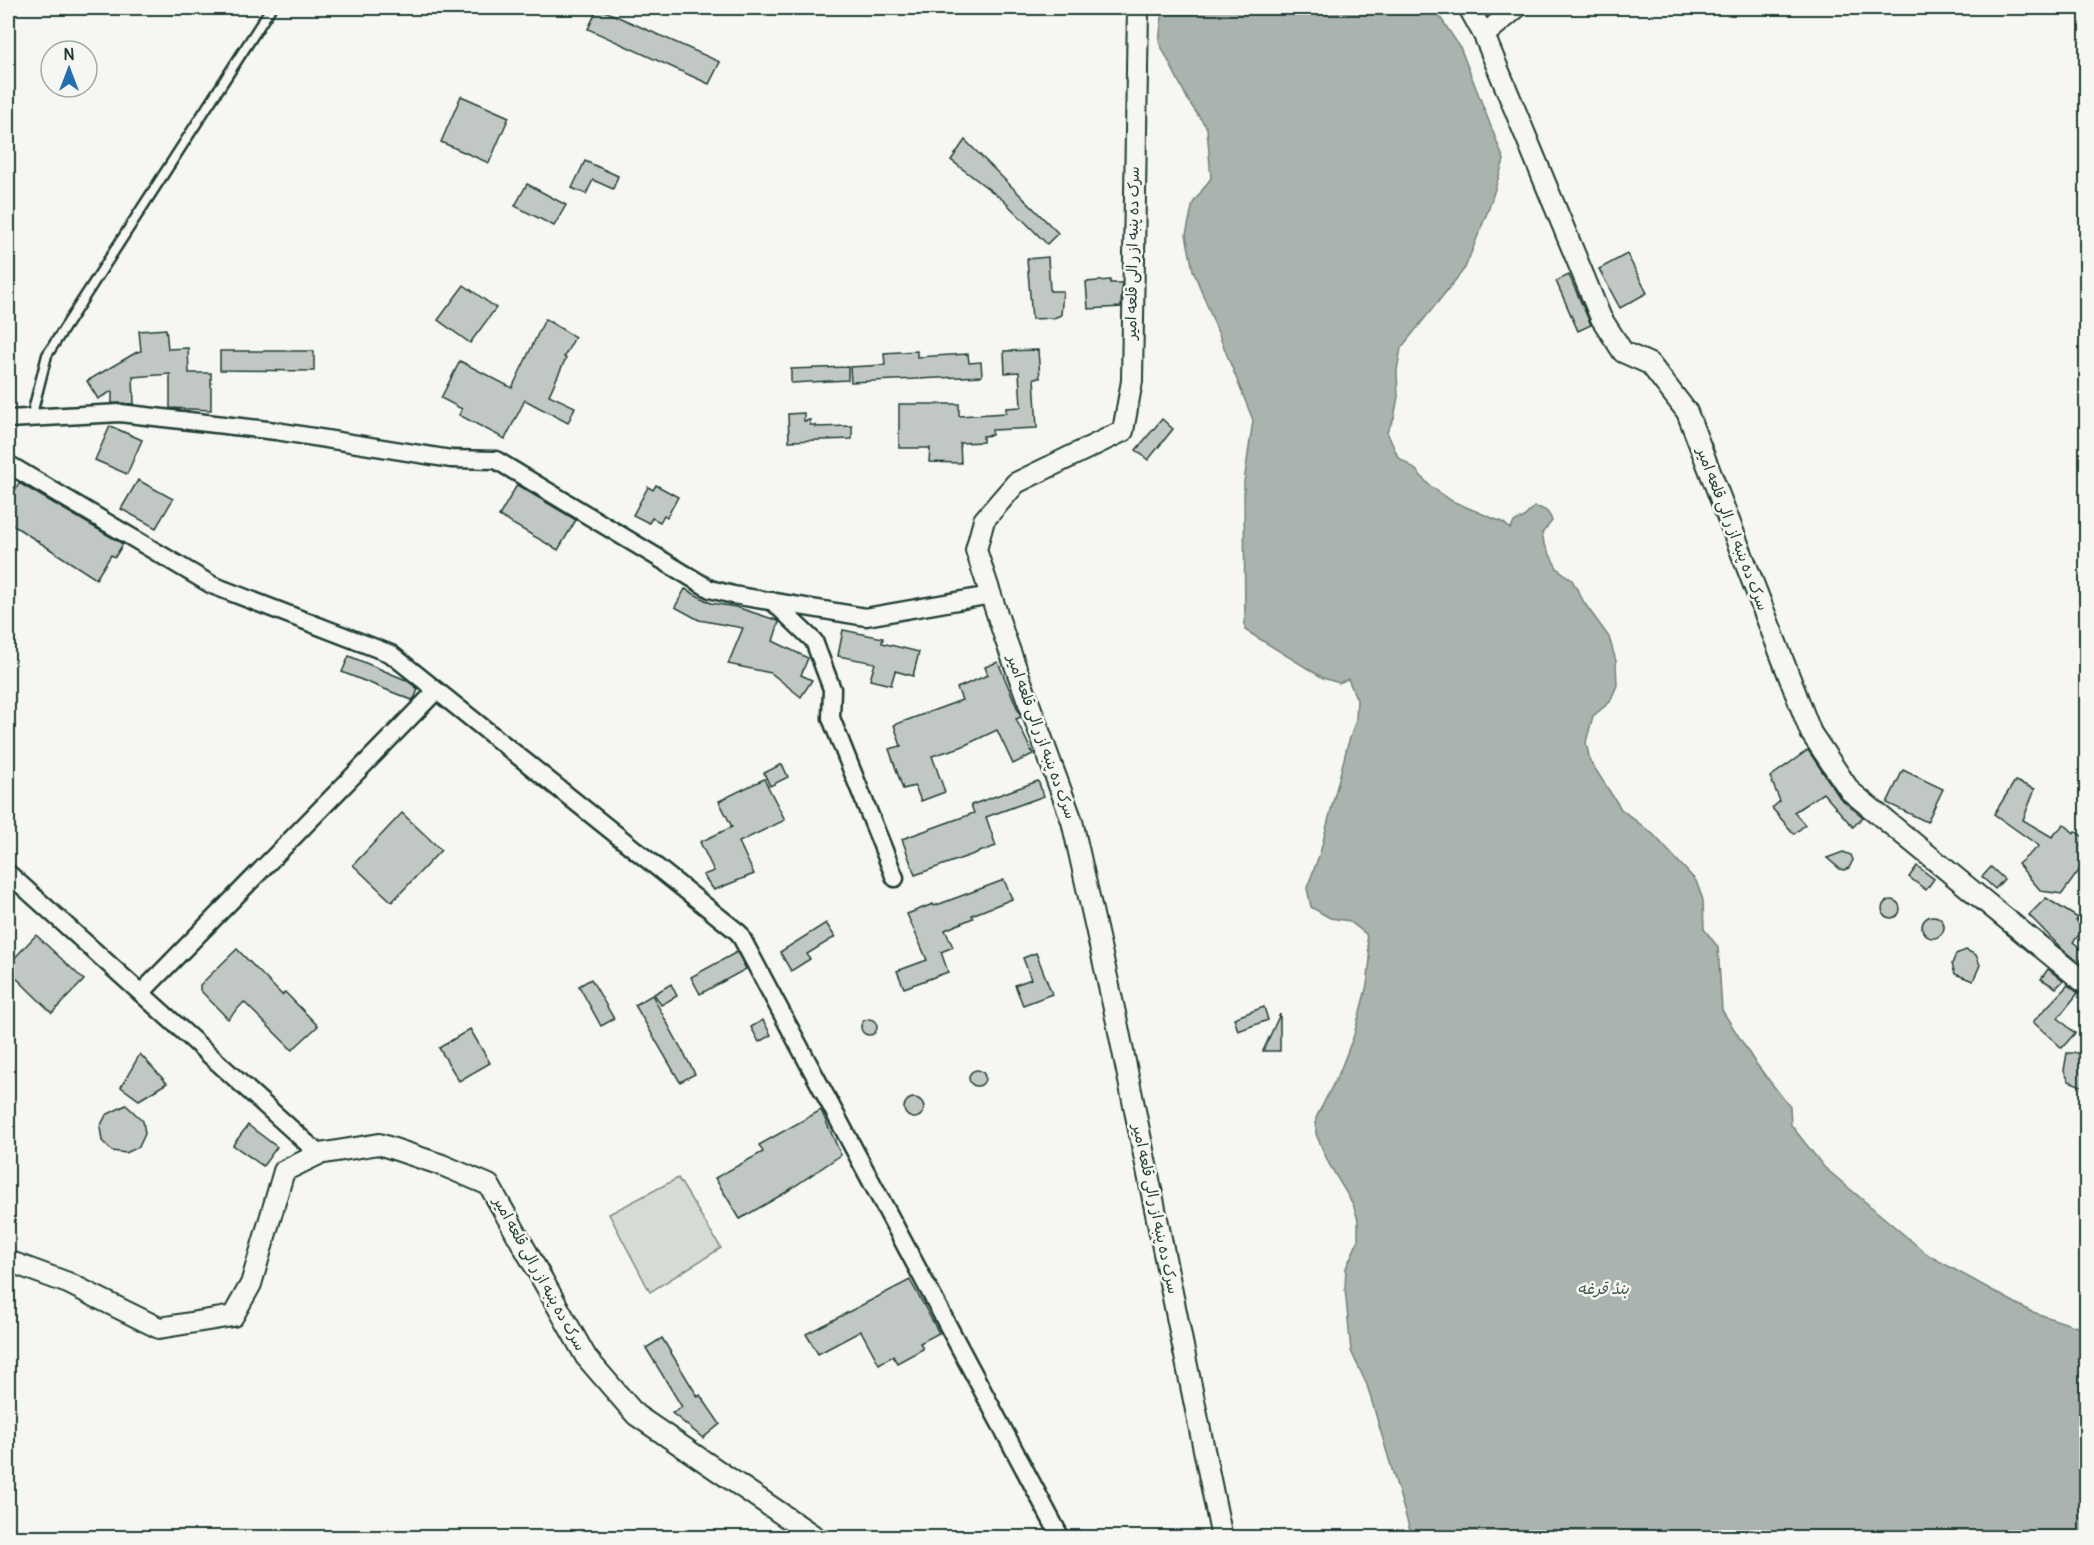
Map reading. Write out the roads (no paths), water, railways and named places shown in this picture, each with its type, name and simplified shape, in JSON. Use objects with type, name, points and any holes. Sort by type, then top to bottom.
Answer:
[{"type":"street","name":"سرک ده پنبه از ر الی قلعه امیر","points":[[1138,8],[1132,381],[1123,431],[1016,483],[984,520],[976,550],[1072,821],[1117,1022],[1222,1538]]},
{"type":"street","name":"سرک ده پنبه از ر الی قلعه امیر","points":[[1469,8],[1484,35],[1601,318],[1623,352],[1650,364],[1687,412],[1811,733],[1850,791],[2086,984]]},
{"type":"street","points":[[1484,35],[1516,8]]},
{"type":"street","points":[[8,419],[120,413],[276,431],[451,459],[496,460],[710,589],[866,617],[991,595]]},
{"type":"street","points":[[8,464],[212,585],[391,654],[739,933],[1061,1538]]},
{"type":"street","points":[[771,601],[814,641],[832,689],[831,718],[895,878]]},
{"type":"street","points":[[141,993],[436,691]]},
{"type":"street","points":[[8,873],[320,1154]]},
{"type":"street","name":"سرک ده پنبه از ر الی قلعه امیر","points":[[8,1261],[68,1283],[159,1328],[233,1316],[252,1284],[284,1171],[320,1154],[379,1144],[442,1165],[489,1185],[586,1357],[636,1414],[817,1538]]},
{"type":"lane","points":[[31,418],[46,355],[271,8]]},
{"type":"water","name":"بندٔ قرغه","points":[[1163,8],[1434,8],[1460,47],[1504,160],[1489,208],[1465,268],[1401,348],[1397,370],[1398,397],[1394,418],[1387,432],[1398,457],[1416,470],[1429,485],[1452,501],[1504,523],[1510,529],[1515,521],[1523,518],[1534,507],[1548,512],[1552,521],[1542,533],[1544,543],[1557,568],[1572,580],[1585,604],[1609,637],[1616,661],[1617,685],[1610,702],[1593,716],[1586,742],[1590,761],[1621,809],[1654,835],[1696,881],[1703,900],[1704,929],[1718,947],[1722,1010],[1754,1061],[1790,1107],[1791,1125],[1824,1167],[1928,1255],[2030,1311],[2086,1330],[2086,1537],[1412,1537],[1367,1385],[1351,1351],[1345,1288],[1346,1268],[1358,1241],[1358,1220],[1353,1204],[1329,1164],[1316,1134],[1316,1118],[1340,1071],[1354,1035],[1367,985],[1370,959],[1366,934],[1349,921],[1330,918],[1311,907],[1307,888],[1320,853],[1356,720],[1357,700],[1348,679],[1339,683],[1323,678],[1245,630],[1244,482],[1253,420],[1193,270],[1186,235],[1193,203],[1211,178],[1207,128],[1189,102],[1159,42]]}]
